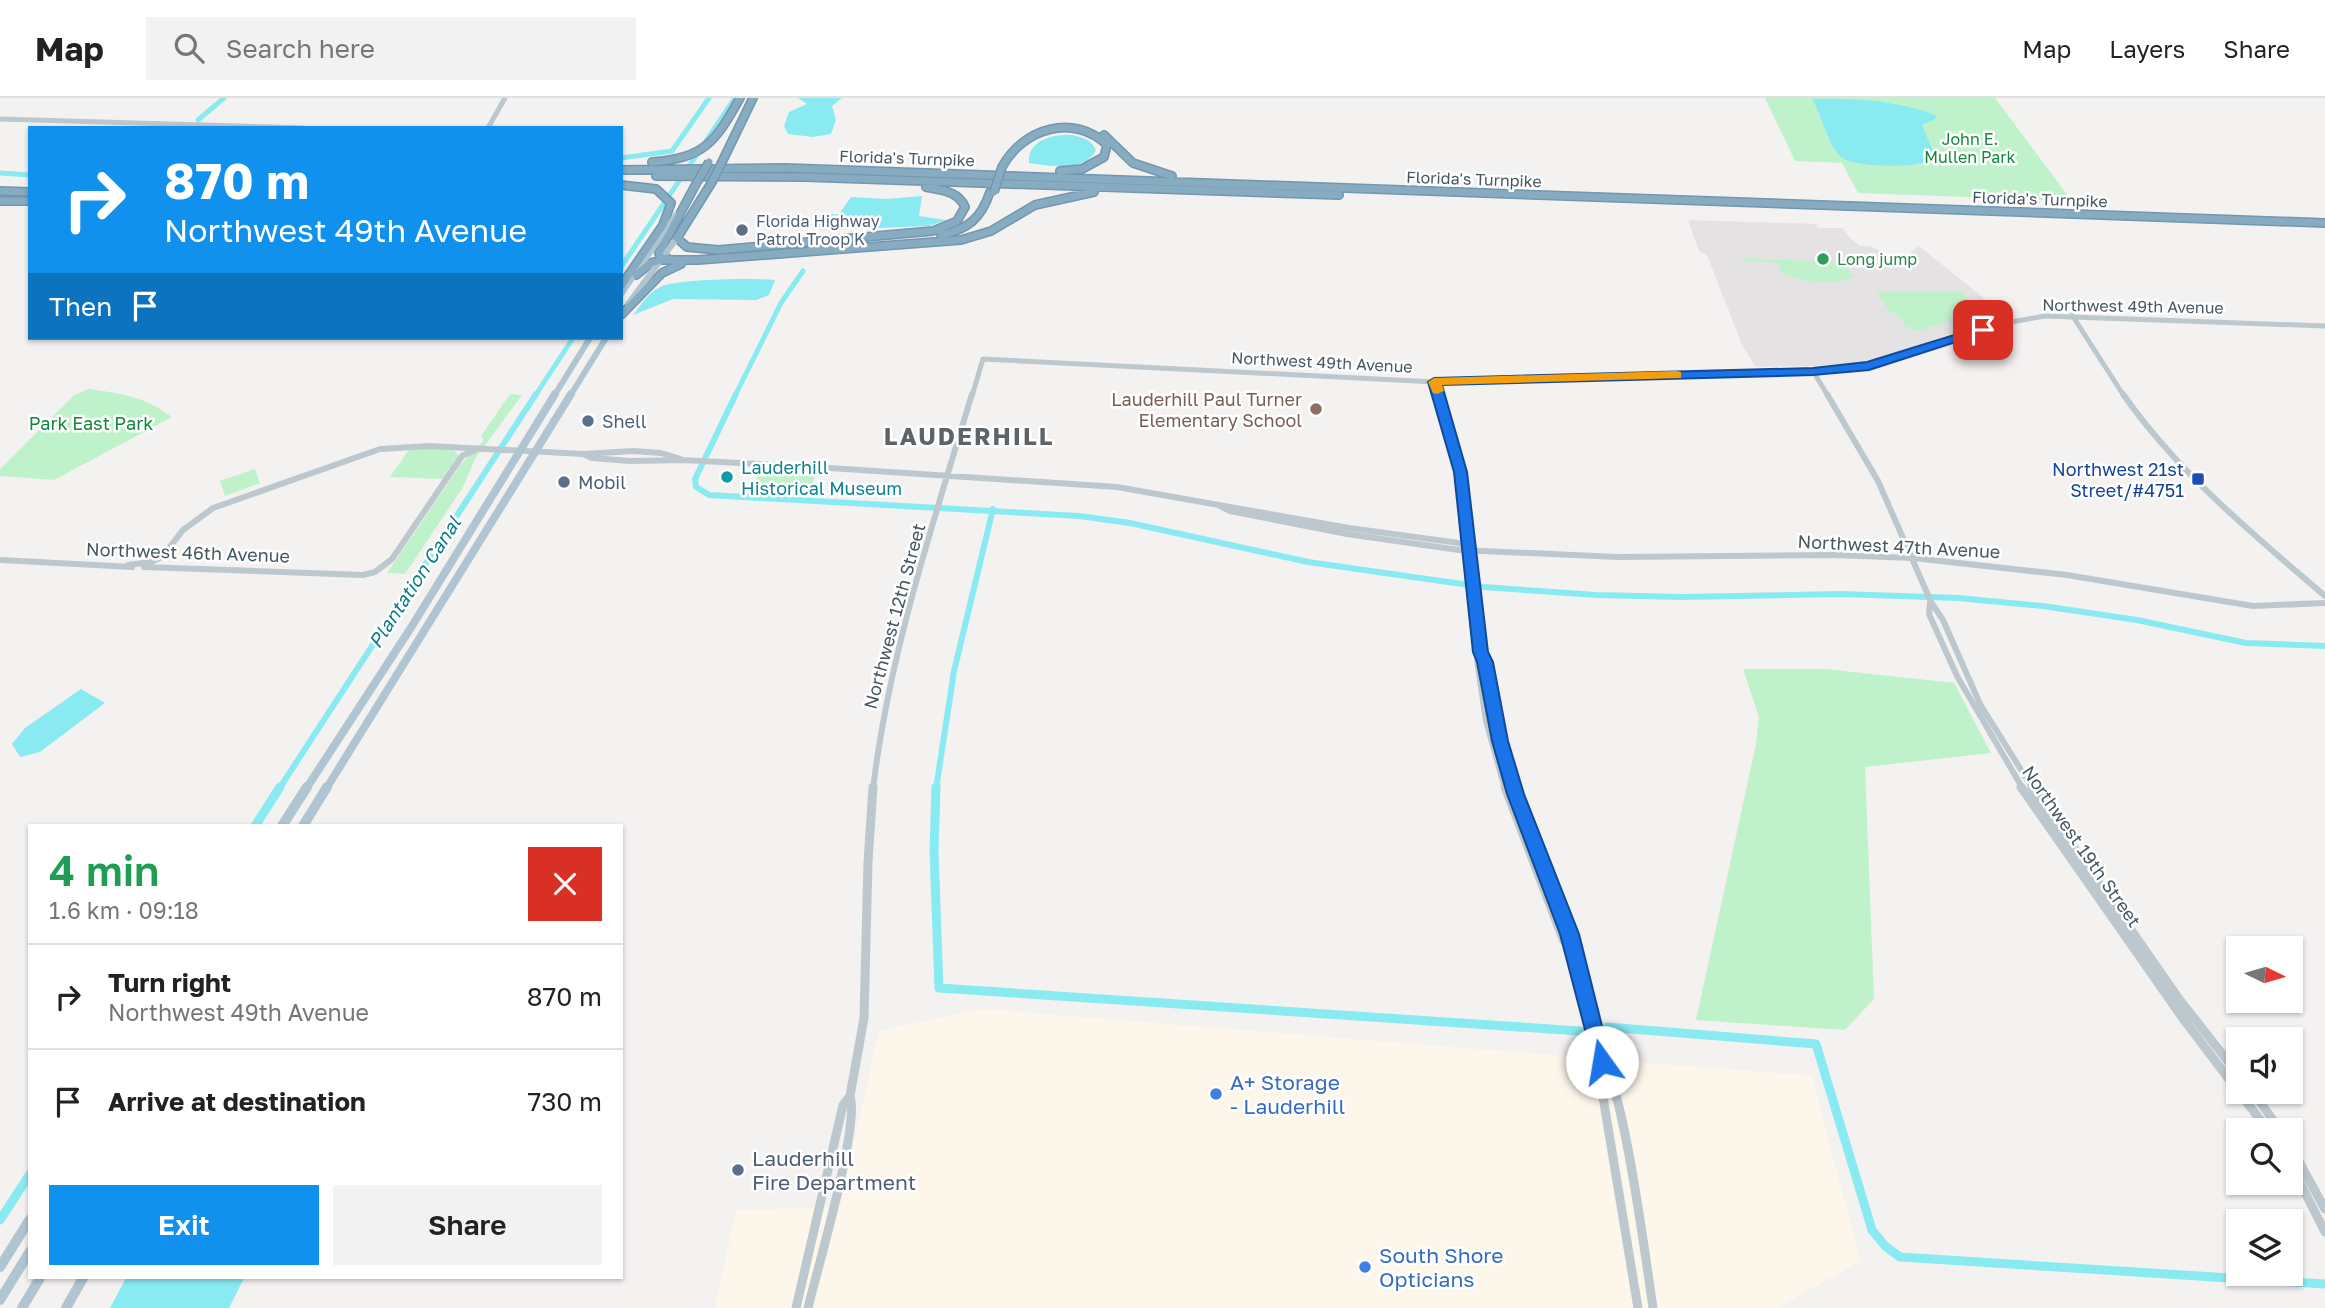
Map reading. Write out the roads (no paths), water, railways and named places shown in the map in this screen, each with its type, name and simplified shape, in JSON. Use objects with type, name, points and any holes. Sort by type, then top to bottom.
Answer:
[{"type":"highway","points":[[623,163],[679,159],[710,146],[718,138],[742,98]]},
{"type":"highway","points":[[661,260],[659,253],[697,175],[709,162],[742,98]]},
{"type":"highway","points":[[718,250],[687,247],[677,238],[712,182],[753,98]]},
{"type":"highway","points":[[879,246],[941,238],[971,229],[987,215],[1006,149],[1026,135],[1051,127],[1075,126],[1107,136],[1124,156],[1145,169],[1169,176],[1219,183]]},
{"type":"highway","points":[[785,168],[825,166],[1065,171],[1082,169],[1100,160],[1107,153],[1107,145],[1101,138],[1087,131],[1051,129],[1036,133],[1016,145],[999,167]]},
{"type":"highway","name":"Florida's Turnpike","points":[[623,170],[682,168],[697,175],[2325,229]]},
{"type":"highway","name":"Florida's Turnpike","points":[[623,177],[697,175],[785,168],[2325,223]]},
{"type":"highway","points":[[636,275],[661,260],[718,250],[941,229],[958,221],[965,207],[962,201],[950,192],[929,187],[763,179],[750,176]]},
{"type":"highway","points":[[623,185],[656,189],[668,197],[671,203],[669,213],[623,283]]},
{"type":"highway","points":[[661,260],[698,260],[961,240],[982,235],[1035,205],[1078,194],[1191,190]]},
{"type":"highway","points":[[0,191],[28,192]]},
{"type":"highway","points":[[832,240],[886,239],[953,232],[978,219],[992,192]]},
{"type":"highway","points":[[0,201],[28,201]]},
{"type":"highway","points":[[623,314],[632,308],[660,271],[698,260]]},
{"type":"main road","points":[[623,291],[685,202]]},
{"type":"main road","points":[[623,312],[677,238]]},
{"type":"main road","points":[[283,824],[412,626],[589,340]]},
{"type":"main road","points":[[302,824],[605,340]]},
{"type":"main road","points":[[421,611],[425,626]]},
{"type":"main road","points":[[412,626],[418,628],[418,637]]},
{"type":"main road","points":[[298,801],[301,824]]},
{"type":"main road","points":[[0,1267],[28,1222]]},
{"type":"main road","points":[[0,1300],[28,1254]]},
{"type":"main road","points":[[22,1308],[39,1279]]},
{"type":"main road","points":[[66,1308],[82,1279]]},
{"type":"street","points":[[489,126],[505,98]]},
{"type":"street","points":[[0,119],[236,126]]},
{"type":"street","points":[[2072,315],[2136,412],[2175,459],[2325,596]]},
{"type":"street","name":"Northwest 49th Avenue","points":[[983,359],[1434,382],[1813,372],[1869,366],[2016,320],[2072,315],[2325,327]]},
{"type":"street","name":"Northwest 12th Street","points":[[796,1308],[843,1105],[850,1096],[863,1036],[874,776],[897,653],[983,359]]},
{"type":"street","name":"Northwest 19th Street","points":[[1813,372],[1872,470],[1931,602],[1943,620],[1971,686],[2012,768],[2184,1020],[2226,1075]]},
{"type":"street","points":[[1434,382],[1460,472],[1480,652],[1477,660],[1486,721],[1507,796],[1563,939],[1573,954],[1602,1062],[1609,1068],[1623,1121],[1653,1308]]},
{"type":"street","name":"Northwest 47th Avenue","points":[[162,556],[195,520],[213,508],[380,449],[400,445],[583,454],[592,458],[630,461],[703,461],[1118,487],[1459,550],[1469,548],[1618,557],[1835,555],[1913,558],[2067,575],[2253,606],[2325,603]]},
{"type":"street","points":[[458,447],[462,456],[480,448]]},
{"type":"street","name":"Northwest 46th Avenue","points":[[0,560],[362,575],[375,572],[392,559],[462,456]]},
{"type":"street","points":[[128,565],[151,562],[162,556],[163,563],[174,567]]},
{"type":"street","name":"Northwest 19th Street","points":[[2012,768],[2179,999],[2226,1059]]},
{"type":"street","points":[[1602,1062],[1598,1067],[1637,1308]]},
{"type":"street","name":"Northwest 12th Street","points":[[808,1308],[847,1145],[853,1105],[850,1096]]},
{"type":"street","name":"Northwest 19th Street","points":[[2248,1104],[2259,1118]]},
{"type":"street","points":[[2303,1169],[2325,1209]]},
{"type":"street","points":[[2303,1189],[2325,1233]]},
{"type":"water","points":[[798,98],[842,98],[832,106],[836,120],[831,134],[813,137],[788,134],[784,126],[789,112],[807,104]]},
{"type":"water","points":[[1812,99],[1874,101],[1935,115],[1937,118],[1922,125],[1936,158],[1929,162],[1904,165],[1873,165],[1848,161],[1836,151]]},
{"type":"water","points":[[1071,135],[1092,143],[1096,150],[1091,157],[1076,165],[1066,166],[1029,163],[1032,149],[1042,140]]},
{"type":"water","points":[[922,196],[919,216],[946,220],[929,226],[821,230],[813,218],[816,215],[839,214],[851,197],[887,199]]},
{"type":"water","points":[[716,280],[775,280],[769,295],[756,300],[673,299],[633,315],[652,292],[669,284]]},
{"type":"water","points":[[81,689],[105,703],[40,752],[20,757],[12,744],[25,728]]},
{"type":"water","points":[[125,1279],[244,1279],[229,1308],[110,1308]]},
{"type":"waterway","points":[[198,120],[224,98]]},
{"type":"waterway","points":[[623,158],[672,151],[709,98]]},
{"type":"waterway","name":"Plantation Canal","points":[[623,264],[735,98]]},
{"type":"waterway","points":[[0,173],[28,175]]},
{"type":"waterway","points":[[735,396],[781,303],[803,271]]},
{"type":"waterway","name":"Plantation Canal","points":[[535,396],[572,340]]},
{"type":"waterway","name":"Plantation Canal","points":[[279,789],[536,394]]},
{"type":"waterway","points":[[736,394],[695,479],[696,487],[709,495],[992,511]]},
{"type":"waterway","points":[[936,789],[954,671],[992,511]]},
{"type":"waterway","points":[[992,511],[1079,516],[1130,523],[1308,562],[1483,587],[1596,595],[1681,597],[1841,594],[1958,598],[2043,606],[2137,620],[2246,643],[2325,646]]},
{"type":"waterway","name":"Plantation Canal","points":[[256,824],[280,787]]},
{"type":"waterway","points":[[936,787],[934,851],[939,988],[1580,1031]]},
{"type":"waterway","points":[[1607,1027],[1816,1044],[1872,1230],[1885,1246],[1900,1257],[2325,1284]]},
{"type":"waterway","name":"Plantation Canal","points":[[0,1220],[28,1177]]},
{"type":"place","name":"Florida Highway Patrol Troop K","points":[[742,230]]},
{"type":"place","name":"Long jump","points":[[1823,259]]},
{"type":"place","name":"Lauderhill Paul Turner Elementary School","points":[[1316,409]]},
{"type":"place","name":"Shell","points":[[588,421]]},
{"type":"place","name":"Lauderhill Historical Museum","points":[[727,477]]},
{"type":"place","name":"Northwest 21st Street/#4751","points":[[2198,479]]},
{"type":"place","name":"Mobil","points":[[564,482]]},
{"type":"place","name":"A+ Storage - Lauderhill","points":[[1216,1094]]},
{"type":"place","name":"Lauderhill Fire Department","points":[[738,1170]]},
{"type":"place","name":"South Shore Opticians","points":[[1365,1267]]},
{"type":"district","name":"LAUDERHILL","points":[[969,435]]},
{"type":"park label","name":"John E. Mullen Park","points":[[1970,148]]},
{"type":"park label","name":"Park East Park","points":[[91,423]]}]
